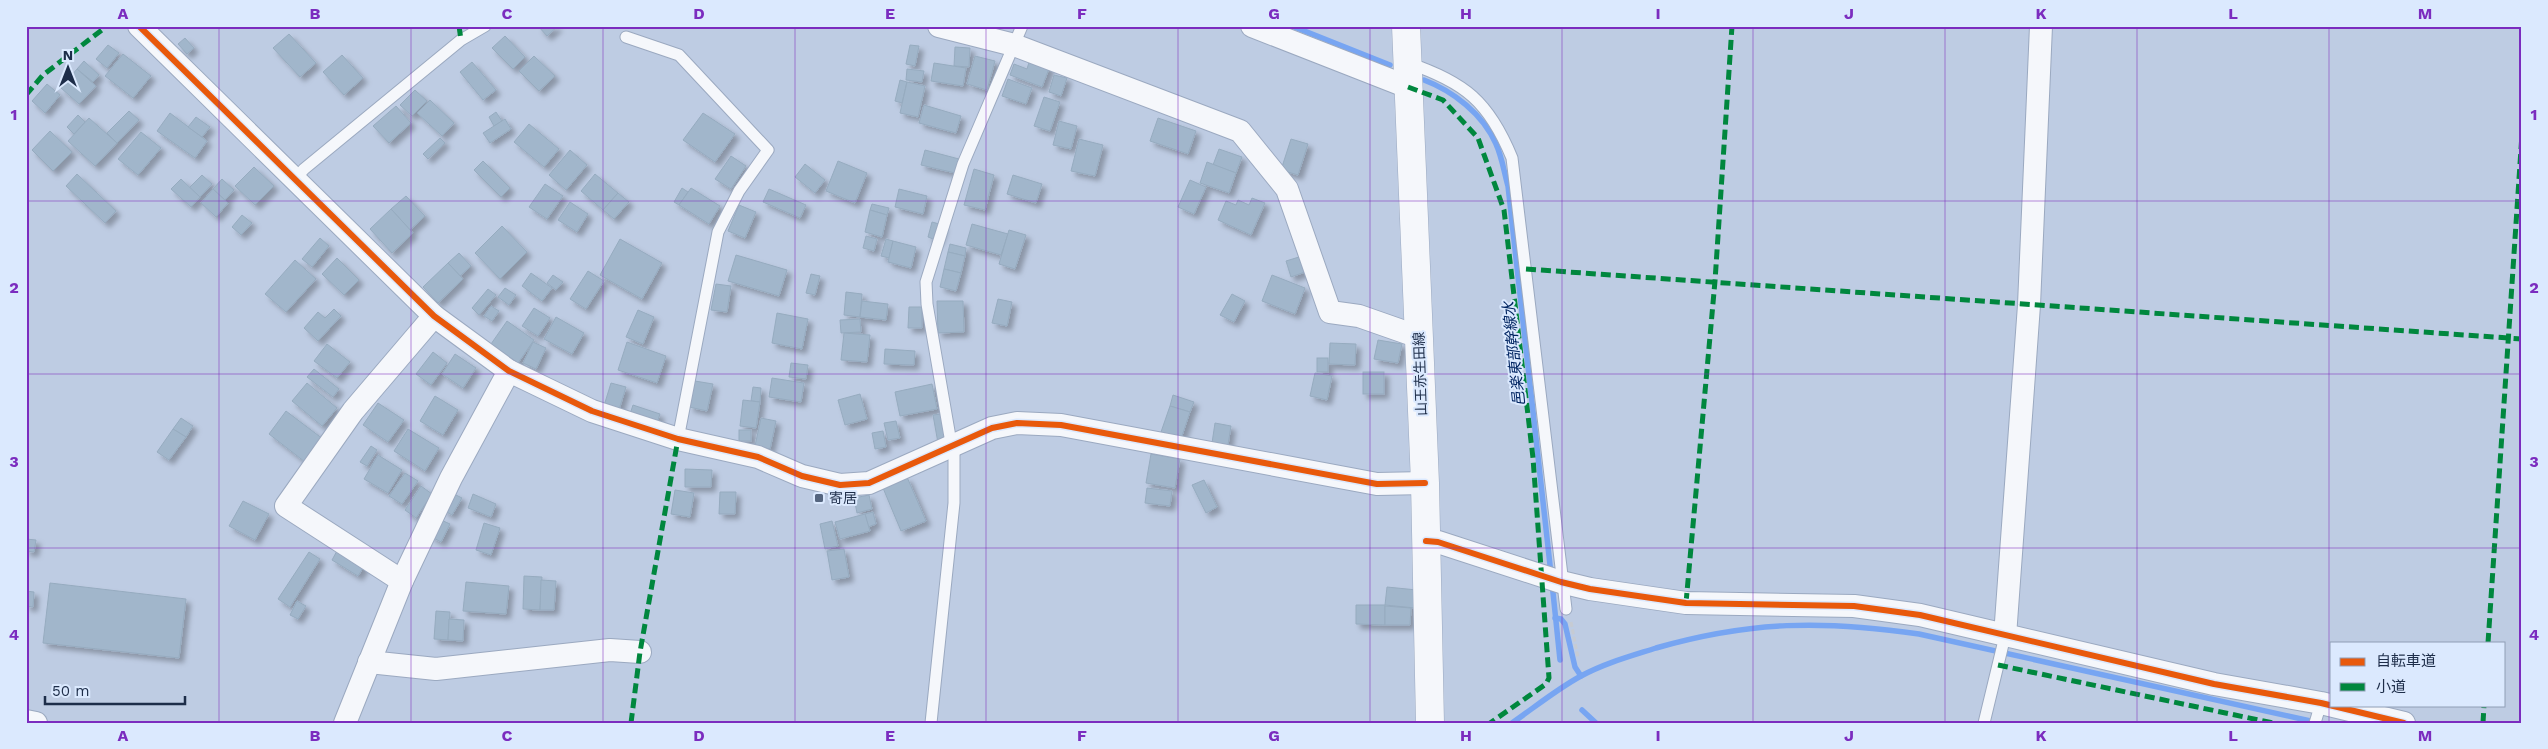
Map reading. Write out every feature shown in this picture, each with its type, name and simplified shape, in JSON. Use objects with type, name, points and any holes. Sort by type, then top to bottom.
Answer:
[{"type":"main road","name":"山王赤生田線","points":[[1406,26],[1425,483],[1430,723]]},
{"type":"street","points":[[139,26],[434,316],[509,371],[592,411],[678,439],[758,457],[802,476],[840,485],[869,483],[992,428],[1017,423],[1061,425],[1377,484],[1425,483]]},
{"type":"street","points":[[939,26],[1018,35],[1240,132],[1287,189],[1330,312],[1359,316],[1419,337]]},
{"type":"street","points":[[1252,26],[1407,74]]},
{"type":"street","points":[[2005,636],[2029,305],[2041,26]]},
{"type":"street","points":[[402,581],[286,506],[354,411],[434,316]]},
{"type":"street","points":[[345,723],[402,581],[451,478],[509,371]]},
{"type":"street","points":[[1426,541],[1438,542],[1554,580],[1621,595],[1686,603],[1854,606],[1920,615],[2214,684],[2318,713],[2404,723]]},
{"type":"street","points":[[369,662],[436,669],[610,650],[640,652]]},
{"type":"lane","points":[[295,180],[304,169],[461,40],[485,26]]},
{"type":"lane","points":[[931,723],[954,503],[954,446],[946,418],[927,304],[926,282],[963,164],[1018,35]]},
{"type":"lane","points":[[626,37],[679,55],[768,150],[739,191],[718,232],[678,439]]},
{"type":"lane","points":[[1407,74],[1448,80],[1464,90],[1486,108],[1500,127],[1512,158],[1554,580],[1566,609]]},
{"type":"lane","points":[[1984,723],[2005,636]]},
{"type":"path","points":[[1566,609],[1578,658]]},
{"type":"building","points":[[538,26],[558,26],[547,36]]},
{"type":"building","points":[[289,34],[316,63],[300,77],[273,48]]},
{"type":"building","points":[[505,36],[525,57],[513,69],[492,48]]},
{"type":"building","points":[[185,38],[194,48],[187,54],[178,44]]},
{"type":"building","points":[[108,45],[119,53],[107,68],[96,59]]},
{"type":"building","points":[[910,45],[919,46],[915,66],[906,64]]},
{"type":"building","points":[[955,47],[970,48],[969,67],[954,66]]},
{"type":"building","points":[[123,54],[151,76],[133,98],[105,76]]},
{"type":"building","points":[[342,55],[363,78],[344,95],[323,72]]},
{"type":"building","points":[[534,56],[555,76],[539,91],[519,71]]},
{"type":"building","points":[[975,56],[995,61],[987,90],[967,84]]},
{"type":"building","points":[[1030,59],[1050,66],[1042,87],[1010,75],[1014,64],[1027,69]]},
{"type":"building","points":[[84,61],[99,75],[93,82],[77,69]]},
{"type":"building","points":[[472,62],[496,90],[483,100],[460,72]]},
{"type":"building","points":[[934,63],[966,68],[963,86],[931,81]]},
{"type":"building","points":[[77,69],[96,86],[79,104],[61,88]]},
{"type":"building","points":[[907,69],[924,71],[922,82],[906,80]]},
{"type":"building","points":[[1054,75],[1067,78],[1061,96],[1049,92]]},
{"type":"building","points":[[1008,79],[1032,88],[1026,104],[1002,96]]},
{"type":"building","points":[[900,80],[907,82],[902,103],[895,101]]},
{"type":"building","points":[[907,82],[925,86],[918,117],[900,113]]},
{"type":"building","points":[[47,84],[60,95],[45,113],[32,101]]},
{"type":"building","points":[[415,90],[427,101],[412,116],[400,105]]},
{"type":"building","points":[[1044,97],[1060,102],[1050,131],[1034,126]]},
{"type":"building","points":[[430,100],[454,123],[442,136],[417,113]]},
{"type":"building","points":[[924,105],[961,116],[956,133],[919,123]]},
{"type":"building","points":[[396,106],[411,123],[389,143],[373,126]]},
{"type":"building","points":[[129,111],[139,120],[117,143],[107,133]]},
{"type":"building","points":[[496,112],[502,121],[494,126],[489,117]]},
{"type":"building","points":[[170,113],[207,141],[195,158],[157,131]]},
{"type":"building","points":[[703,113],[735,134],[715,162],[683,140]]},
{"type":"building","points":[[78,115],[85,122],[74,134],[67,127]]},
{"type":"building","points":[[196,117],[210,127],[202,137],[188,127]]},
{"type":"building","points":[[89,118],[117,143],[95,166],[68,141]]},
{"type":"building","points":[[1158,118],[1196,131],[1188,154],[1150,141]]},
{"type":"building","points":[[505,119],[511,129],[490,143],[483,133]]},
{"type":"building","points":[[1059,121],[1077,126],[1071,149],[1053,145]]},
{"type":"building","points":[[529,124],[559,149],[544,167],[514,142]]},
{"type":"building","points":[[50,131],[72,152],[53,171],[32,150]]},
{"type":"building","points":[[141,132],[161,148],[138,175],[118,159]]},
{"type":"building","points":[[440,138],[445,143],[428,159],[423,154]]},
{"type":"building","points":[[1079,139],[1103,145],[1095,176],[1071,171]]},
{"type":"building","points":[[1291,139],[1308,144],[1298,175],[1281,170]]},
{"type":"building","points":[[1219,149],[1242,157],[1236,173],[1213,165]]},
{"type":"building","points":[[570,150],[587,165],[566,190],[549,175]]},
{"type":"building","points":[[925,150],[959,159],[955,173],[921,165]]},
{"type":"building","points":[[731,156],[746,166],[731,189],[715,179]]},
{"type":"building","points":[[483,161],[510,188],[501,197],[474,170]]},
{"type":"building","points":[[838,161],[867,173],[855,203],[826,191]]},
{"type":"building","points":[[1207,162],[1236,173],[1229,193],[1200,183]]},
{"type":"building","points":[[805,164],[825,180],[815,193],[795,177]]},
{"type":"building","points":[[254,167],[274,186],[255,205],[235,186]]},
{"type":"building","points":[[974,169],[994,175],[985,210],[964,205]]},
{"type":"building","points":[[77,174],[116,211],[105,223],[66,186]]},
{"type":"building","points":[[595,174],[618,193],[603,210],[581,191]]},
{"type":"building","points":[[202,175],[212,184],[200,197],[189,188]]},
{"type":"building","points":[[1013,175],[1042,184],[1036,203],[1007,194]]},
{"type":"building","points":[[181,179],[200,197],[191,207],[171,189]]},
{"type":"building","points":[[222,179],[234,190],[225,200],[213,189]]},
{"type":"building","points":[[1190,180],[1206,187],[1194,214],[1178,207]]},
{"type":"building","points":[[545,184],[563,196],[547,219],[529,207]]},
{"type":"building","points":[[682,188],[688,192],[679,205],[674,202]]},
{"type":"building","points":[[691,188],[720,206],[709,224],[679,205]]},
{"type":"building","points":[[213,189],[228,203],[216,217],[201,203]]},
{"type":"building","points":[[769,189],[806,205],[800,218],[763,202]]},
{"type":"building","points":[[899,189],[927,196],[923,214],[895,207]]},
{"type":"building","points":[[618,193],[629,202],[614,219],[603,210]]},
{"type":"building","points":[[406,196],[425,216],[410,230],[391,209]]},
{"type":"building","points":[[1252,198],[1265,203],[1251,235],[1218,220],[1226,201],[1236,205],[1238,200],[1249,205]]},
{"type":"building","points":[[570,202],[588,214],[577,232],[558,220]]},
{"type":"building","points":[[872,204],[889,208],[887,215],[870,210]]},
{"type":"building","points":[[739,205],[756,212],[745,238],[728,231]]},
{"type":"building","points":[[391,209],[413,233],[392,253],[370,229]]},
{"type":"building","points":[[870,210],[887,215],[882,237],[865,232]]},
{"type":"building","points":[[242,215],[252,223],[241,235],[232,227]]},
{"type":"building","points":[[932,222],[943,225],[938,241],[928,237]]},
{"type":"building","points":[[972,224],[1008,234],[1001,255],[966,245]]},
{"type":"building","points":[[502,226],[527,252],[500,279],[475,253]]},
{"type":"building","points":[[1009,230],[1026,235],[1015,269],[999,264]]},
{"type":"building","points":[[866,236],[877,239],[874,251],[863,248]]},
{"type":"building","points":[[320,238],[329,246],[312,267],[302,259]]},
{"type":"building","points":[[620,239],[662,263],[642,299],[600,275]]},
{"type":"building","points":[[886,239],[893,241],[889,258],[881,256]]},
{"type":"building","points":[[893,241],[916,247],[911,268],[888,262]]},
{"type":"building","points":[[950,244],[966,248],[965,256],[948,252]]},
{"type":"building","points":[[948,252],[965,256],[961,273],[944,269]]},
{"type":"building","points":[[459,253],[471,266],[460,276],[448,263]]},
{"type":"building","points":[[736,255],[787,270],[779,296],[728,281]]},
{"type":"building","points":[[1299,257],[1305,272],[1291,277],[1286,261]]},
{"type":"building","points":[[337,258],[359,280],[344,295],[322,274]]},
{"type":"building","points":[[295,260],[316,279],[286,312],[265,294]]},
{"type":"building","points":[[448,263],[463,279],[438,303],[423,287]]},
{"type":"building","points":[[944,269],[961,273],[956,291],[940,287]]},
{"type":"building","points":[[588,271],[604,281],[586,309],[570,299]]},
{"type":"building","points":[[531,273],[552,288],[542,301],[522,286]]},
{"type":"building","points":[[811,274],[820,276],[815,295],[806,293]]},
{"type":"building","points":[[553,275],[563,282],[556,290],[547,283]]},
{"type":"building","points":[[1272,275],[1305,288],[1295,314],[1262,301]]},
{"type":"building","points":[[716,284],[731,286],[727,312],[711,310]]},
{"type":"building","points":[[505,288],[516,295],[509,305],[498,297]]},
{"type":"building","points":[[488,289],[496,295],[479,315],[472,308]]},
{"type":"building","points":[[846,292],[862,294],[860,317],[844,315]]},
{"type":"building","points":[[1232,294],[1245,301],[1234,322],[1220,315]]},
{"type":"building","points":[[998,299],[1012,302],[1007,326],[992,323]]},
{"type":"building","points":[[862,301],[888,304],[886,320],[860,317]]},
{"type":"building","points":[[937,301],[963,301],[964,332],[938,333]]},
{"type":"building","points":[[491,306],[499,311],[492,321],[484,316]]},
{"type":"building","points":[[909,307],[922,307],[922,328],[908,328]]},
{"type":"building","points":[[534,308],[550,318],[538,336],[522,326]]},
{"type":"building","points":[[334,309],[341,316],[318,341],[304,328],[318,312],[325,318]]},
{"type":"building","points":[[638,310],[654,317],[643,344],[626,337]]},
{"type":"building","points":[[777,313],[808,319],[802,349],[772,343]]},
{"type":"building","points":[[556,317],[584,333],[572,354],[544,339]]},
{"type":"building","points":[[860,319],[861,332],[841,333],[840,320]]},
{"type":"building","points":[[507,321],[534,340],[518,363],[491,344]]},
{"type":"building","points":[[844,333],[870,335],[867,362],[841,360]]},
{"type":"building","points":[[1378,340],[1402,344],[1398,363],[1374,359]]},
{"type":"building","points":[[533,342],[546,348],[536,369],[523,363]]},
{"type":"building","points":[[627,342],[666,356],[657,383],[618,370]]},
{"type":"building","points":[[1330,343],[1356,344],[1355,365],[1329,364]]},
{"type":"building","points":[[327,344],[350,362],[337,378],[314,361]]},
{"type":"building","points":[[885,349],[915,351],[914,365],[884,364]]},
{"type":"building","points":[[433,352],[447,363],[431,385],[416,374]]},
{"type":"building","points":[[455,354],[476,368],[463,388],[442,374]]},
{"type":"building","points":[[1317,358],[1328,358],[1328,372],[1317,372]]},
{"type":"building","points":[[791,363],[808,365],[806,379],[789,377]]},
{"type":"building","points":[[314,369],[339,389],[333,397],[307,377]]},
{"type":"building","points":[[1363,372],[1384,372],[1384,394],[1363,394]]},
{"type":"building","points":[[1315,373],[1332,376],[1327,400],[1310,396]]},
{"type":"building","points":[[772,378],[804,383],[801,402],[769,397]]},
{"type":"building","points":[[695,381],[713,384],[707,411],[689,407]]},
{"type":"building","points":[[307,383],[337,408],[322,426],[292,401]]},
{"type":"building","points":[[611,383],[626,387],[618,413],[603,409]]},
{"type":"building","points":[[932,384],[937,409],[900,416],[895,392]]},
{"type":"building","points":[[753,387],[761,388],[760,402],[751,401]]},
{"type":"building","points":[[860,394],[867,419],[845,425],[838,400]]},
{"type":"building","points":[[1173,395],[1194,402],[1190,412],[1170,406]]},
{"type":"building","points":[[435,396],[458,410],[443,435],[420,421]]},
{"type":"building","points":[[743,400],[760,402],[756,428],[740,426]]},
{"type":"building","points":[[378,403],[404,420],[388,442],[363,425]]},
{"type":"building","points":[[633,405],[660,414],[656,426],[629,417]]},
{"type":"building","points":[[1170,406],[1190,412],[1181,439],[1161,432]]},
{"type":"building","points":[[286,411],[323,439],[305,462],[269,434]]},
{"type":"building","points":[[941,414],[946,442],[938,443],[933,415]]},
{"type":"building","points":[[181,418],[193,426],[186,437],[173,429]]},
{"type":"building","points":[[761,418],[776,421],[770,449],[755,446]]},
{"type":"building","points":[[896,421],[900,438],[888,440],[884,423]]},
{"type":"building","points":[[1215,423],[1231,426],[1228,445],[1212,443]]},
{"type":"building","points":[[173,429],[186,437],[169,460],[157,452]]},
{"type":"building","points":[[408,429],[439,448],[425,471],[394,451]]},
{"type":"building","points":[[739,430],[751,430],[751,441],[739,441]]},
{"type":"building","points":[[883,431],[886,447],[875,449],[872,433]]},
{"type":"building","points":[[371,446],[377,450],[367,466],[360,462]]},
{"type":"building","points":[[1151,454],[1180,459],[1175,488],[1146,483]]},
{"type":"building","points":[[378,455],[402,470],[388,493],[364,479]]},
{"type":"building","points":[[685,469],[712,470],[711,487],[685,487]]},
{"type":"building","points":[[405,473],[418,481],[402,504],[389,496]]},
{"type":"building","points":[[907,477],[926,521],[901,531],[883,488]]},
{"type":"building","points":[[1204,480],[1217,507],[1206,513],[1192,485]]},
{"type":"building","points":[[421,486],[432,494],[416,518],[405,510]]},
{"type":"building","points":[[1147,488],[1172,491],[1170,506],[1145,503]]},
{"type":"building","points":[[675,490],[694,493],[690,517],[671,514]]},
{"type":"building","points":[[720,492],[736,492],[735,514],[719,514]]},
{"type":"building","points":[[452,493],[462,498],[452,515],[443,510]]},
{"type":"building","points":[[473,494],[496,504],[491,517],[468,508]]},
{"type":"building","points":[[869,495],[872,509],[857,513],[854,498]]},
{"type":"building","points":[[243,501],[269,514],[255,540],[229,526]]},
{"type":"building","points":[[873,512],[876,524],[868,527],[865,514]]},
{"type":"building","points":[[865,514],[870,531],[840,539],[835,522]]},
{"type":"building","points":[[439,519],[450,524],[441,542],[430,536]]},
{"type":"building","points":[[832,521],[838,546],[825,549],[820,524]]},
{"type":"building","points":[[484,523],[500,528],[491,555],[476,550]]},
{"type":"building","points":[[26,539],[36,540],[34,552],[26,551]]},
{"type":"building","points":[[338,549],[365,565],[358,576],[332,560]]},
{"type":"building","points":[[844,549],[849,577],[832,580],[827,551]]},
{"type":"building","points":[[309,552],[320,559],[290,607],[278,599]]},
{"type":"building","points":[[524,576],[542,577],[540,610],[523,609]]},
{"type":"building","points":[[541,580],[556,581],[554,610],[540,610]]},
{"type":"building","points":[[466,582],[509,586],[506,614],[463,611]]},
{"type":"building","points":[[50,583],[186,599],[179,658],[43,643]]},
{"type":"building","points":[[1387,587],[1417,590],[1415,608],[1385,605]]},
{"type":"building","points":[[26,591],[34,592],[33,607],[26,606]]},
{"type":"building","points":[[297,601],[306,606],[298,619],[290,615]]},
{"type":"building","points":[[1356,605],[1385,605],[1385,625],[1356,624]]},
{"type":"building","points":[[1385,606],[1411,608],[1410,625],[1385,625]]},
{"type":"building","points":[[436,611],[450,612],[448,640],[434,639]]},
{"type":"building","points":[[449,619],[464,620],[463,641],[448,640]]},
{"type":"waterway","name":"邑楽東部幹線水","points":[[1292,26],[1390,65]]},
{"type":"waterway","name":"邑楽東部幹線水","points":[[1424,80],[1446,90],[1475,113],[1490,133],[1503,165],[1508,186],[1551,574]]},
{"type":"waterway","name":"邑楽東部幹線水","points":[[1552,583],[1560,660]]},
{"type":"waterway","points":[[1555,618],[1561,619],[1565,624],[1575,667],[1581,676]]},
{"type":"waterway","points":[[1512,723],[1581,676],[1599,667],[1656,648],[1723,632],[1755,628],[1818,625],[1851,626],[1919,634],[2315,722]]},
{"type":"waterway","points":[[1582,710],[1596,723]]},
{"type":"marked path","points":[[26,95],[43,75],[107,26]]},
{"type":"marked path","points":[[459,26],[461,40]]},
{"type":"marked path","points":[[1686,603],[1715,281],[1732,26]]},
{"type":"marked path","points":[[1408,87],[1443,100],[1478,138],[1504,210],[1533,458],[1549,678],[1546,684],[1490,723]]},
{"type":"marked path","points":[[2488,642],[2522,134]]},
{"type":"marked path","points":[[1526,269],[2522,339]]},
{"type":"marked path","points":[[631,723],[640,652],[678,439]]},
{"type":"marked path","points":[[1998,665],[2273,723]]},
{"type":"marked path","points":[[2483,723],[2484,706]]},
{"type":"cycle path","points":[[139,26],[434,316],[509,371],[592,411],[678,439],[758,457],[802,476],[840,485],[869,483],[992,428],[1017,423],[1061,425],[1377,484],[1425,483]]},
{"type":"cycle path","points":[[1426,541],[1438,542],[1561,582],[1590,589],[1686,603],[1854,606],[1920,615],[2214,684],[2330,705]]},
{"type":"cycle path","points":[[2333,706],[2404,723]]},
{"type":"place","name":"寄居","points":[[819,498]]}]
